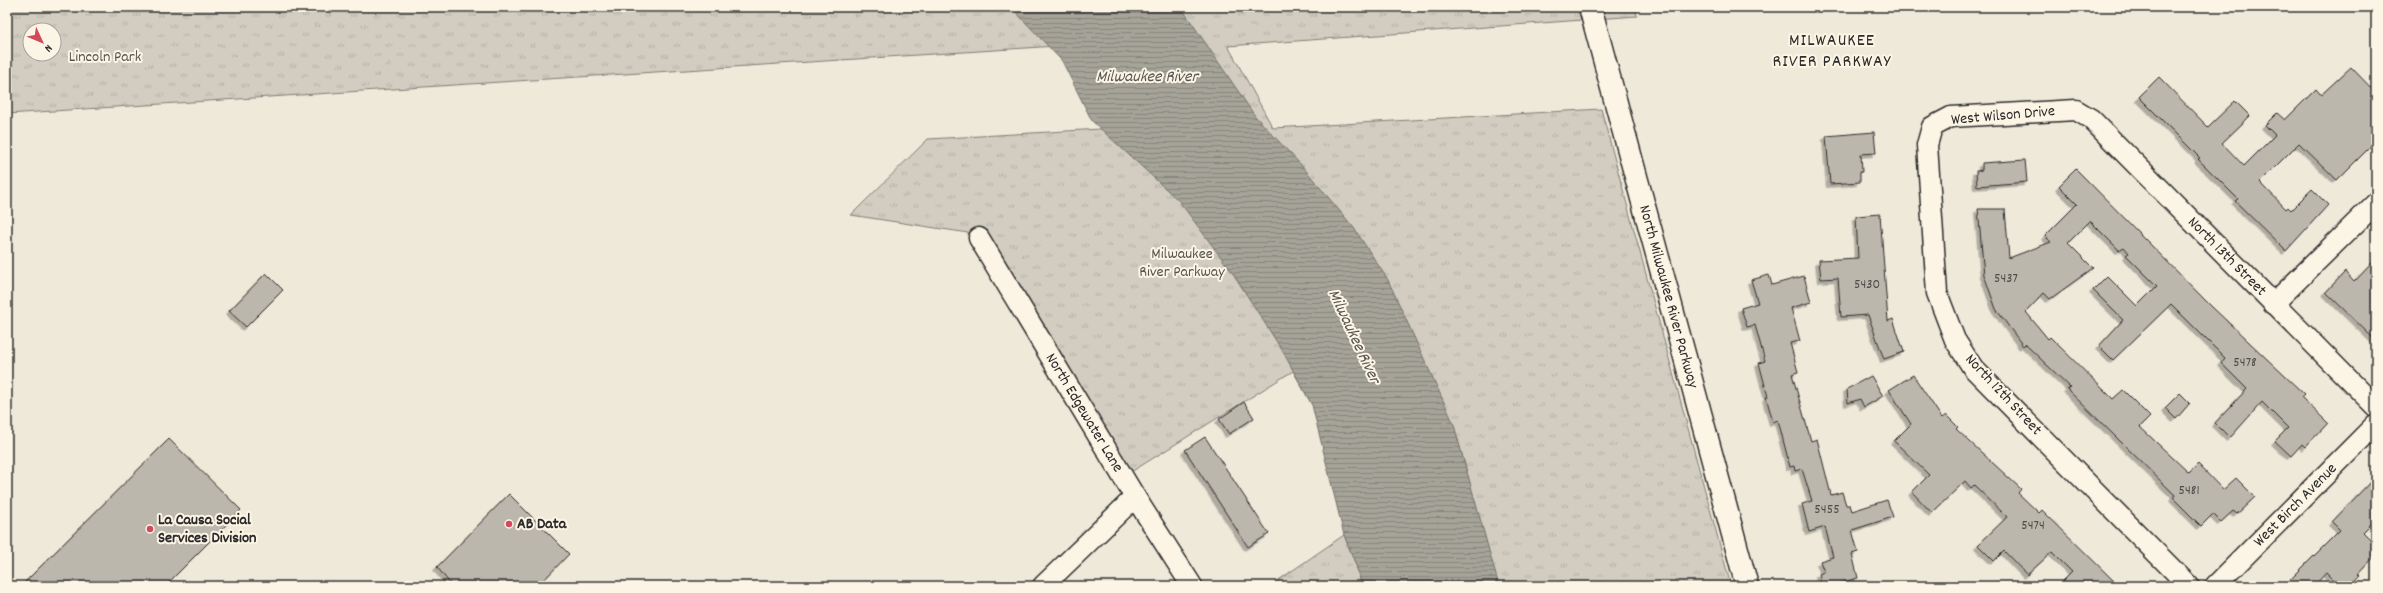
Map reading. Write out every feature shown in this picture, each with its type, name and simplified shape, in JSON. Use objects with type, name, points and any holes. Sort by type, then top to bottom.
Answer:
[{"type":"street","name":"North Milwaukee River Parkway","points":[[1590,7],[1747,586]]},
{"type":"street","name":"West Wilson Drive","points":[[1932,126],[1951,118],[2076,110]]},
{"type":"street","name":"North 13th Street","points":[[2076,110],[2091,119],[2376,407]]},
{"type":"street","name":"North 12th Street","points":[[1932,126],[1926,145],[1937,293],[1955,340],[1973,368],[2189,586]]},
{"type":"street","points":[[2273,304],[2376,203]]},
{"type":"street","name":"North Edgewater Lane","points":[[979,238],[1135,497],[1192,586]]},
{"type":"street","name":"West Birch Avenue","points":[[2215,586],[2376,424]]},
{"type":"street","points":[[1043,586],[1135,497]]},
{"type":"green space","name":"Lincoln Park","points":[[7,7],[1105,7],[1072,45],[7,114]]},
{"type":"green space","name":"Milwaukee River Parkway","points":[[1164,7],[1635,7],[1637,16],[1228,46],[1273,128],[1601,109],[1731,586],[1498,586],[1453,422],[1312,405],[1293,371],[1131,472],[988,236],[851,215],[928,139],[1118,128]]},
{"type":"green space","points":[[1344,535],[1356,565],[1362,586],[1270,586]]},
{"type":"water","name":"Milwaukee River","points":[[1011,7],[1181,7],[1255,116],[1302,166],[1354,228],[1388,280],[1453,422],[1499,586],[1362,586],[1356,565],[1344,535],[1312,405],[1282,350],[1232,272],[1179,201],[1092,121],[1062,61]]},
{"type":"building","points":[[2351,67],[2376,93],[2376,141],[2337,180],[2299,143],[2260,182],[2286,209],[2288,207],[2291,210],[2312,189],[2328,205],[2286,251],[2235,201],[2238,199],[2198,159],[2200,158],[2139,97],[2159,77],[2208,127],[2235,101],[2250,116],[2222,143],[2244,166],[2275,135],[2265,125],[2277,113],[2285,120],[2316,89],[2321,95]]},
{"type":"building","points":[[1874,132],[1876,153],[1861,154],[1862,172],[1860,172],[1860,182],[1830,184],[1826,136]]},
{"type":"building","points":[[2025,160],[2027,182],[1977,186],[1976,171],[1982,170],[1982,163]]},
{"type":"building","points":[[2076,169],[2211,306],[2304,394],[2301,397],[2328,423],[2305,447],[2302,444],[2291,456],[2275,441],[2288,428],[2262,402],[2230,438],[2215,423],[2247,389],[2221,363],[2225,358],[2171,304],[2113,360],[2099,346],[2123,320],[2093,290],[2107,276],[2137,306],[2157,286],[2126,255],[2129,253],[2124,247],[2119,250],[2090,221],[2068,243],[2093,268],[2050,299],[2044,293],[2026,312],[2048,339],[2050,337],[2113,399],[2123,390],[2150,417],[2140,427],[2189,473],[2198,464],[2223,490],[2236,478],[2255,497],[2237,514],[2233,511],[2221,522],[2213,514],[2201,526],[2173,498],[2175,495],[2067,389],[2070,387],[2025,344],[2023,346],[1996,309],[1984,275],[1978,209],[2005,209],[2009,258],[2051,242],[2045,236],[2077,204],[2059,186]]},
{"type":"building","points":[[1880,214],[1888,321],[1893,319],[1904,352],[1884,359],[1868,315],[1841,317],[1838,278],[1821,279],[1819,260],[1858,258],[1856,216]]},
{"type":"building","points":[[2376,259],[2376,341],[2326,292],[2345,272],[2354,282]]},
{"type":"building","points":[[266,273],[283,290],[246,327],[229,311]]},
{"type":"building","points":[[1769,275],[1772,285],[1804,276],[1811,302],[1791,308],[1800,341],[1790,343],[1798,372],[1792,374],[1811,441],[1817,439],[1831,495],[1842,492],[1846,505],[1850,505],[1852,511],[1887,500],[1893,517],[1852,530],[1858,552],[1852,554],[1858,578],[1828,586],[1822,586],[1819,574],[1824,572],[1820,561],[1833,557],[1825,527],[1809,532],[1802,504],[1812,501],[1802,469],[1795,471],[1794,466],[1790,467],[1778,420],[1773,422],[1759,363],[1765,361],[1755,325],[1747,327],[1741,308],[1758,303],[1751,280]]},
{"type":"building","points":[[1913,375],[1942,418],[1946,415],[1958,427],[1956,429],[2021,489],[2018,493],[2039,513],[2042,510],[2119,586],[2058,586],[2072,572],[2052,552],[2027,575],[2004,551],[1994,561],[1978,545],[2007,517],[1974,485],[1971,488],[1965,481],[1932,513],[1912,492],[1929,475],[1894,441],[1911,424],[1889,390]]},
{"type":"building","points":[[1871,376],[1883,396],[1864,407],[1860,399],[1848,403],[1847,389]]},
{"type":"building","points":[[2180,393],[2190,403],[2176,419],[2165,408]]},
{"type":"building","points":[[1244,402],[1254,418],[1229,434],[1219,419]]},
{"type":"building","points":[[1205,437],[1269,534],[1248,547],[1185,450]]},
{"type":"building","name":"La Causa Social Services Division","points":[[169,439],[241,510],[165,586],[21,586]]},
{"type":"building","points":[[2376,476],[2376,519],[2363,532],[2376,545],[2376,555],[2358,574],[2360,576],[2351,586],[2339,586],[2326,573],[2314,586],[2284,586],[2340,530],[2332,522]]},
{"type":"building","name":"AB Data","points":[[509,494],[569,554],[538,586],[452,586],[437,567]]},
{"type":"place","name":"AB Data","points":[[509,524]]},
{"type":"place","name":"La Causa Social Services Division","points":[[150,529]]},
{"type":"district","name":"MILWAUKEE RIVER PARKWAY","points":[[1832,51]]}]
